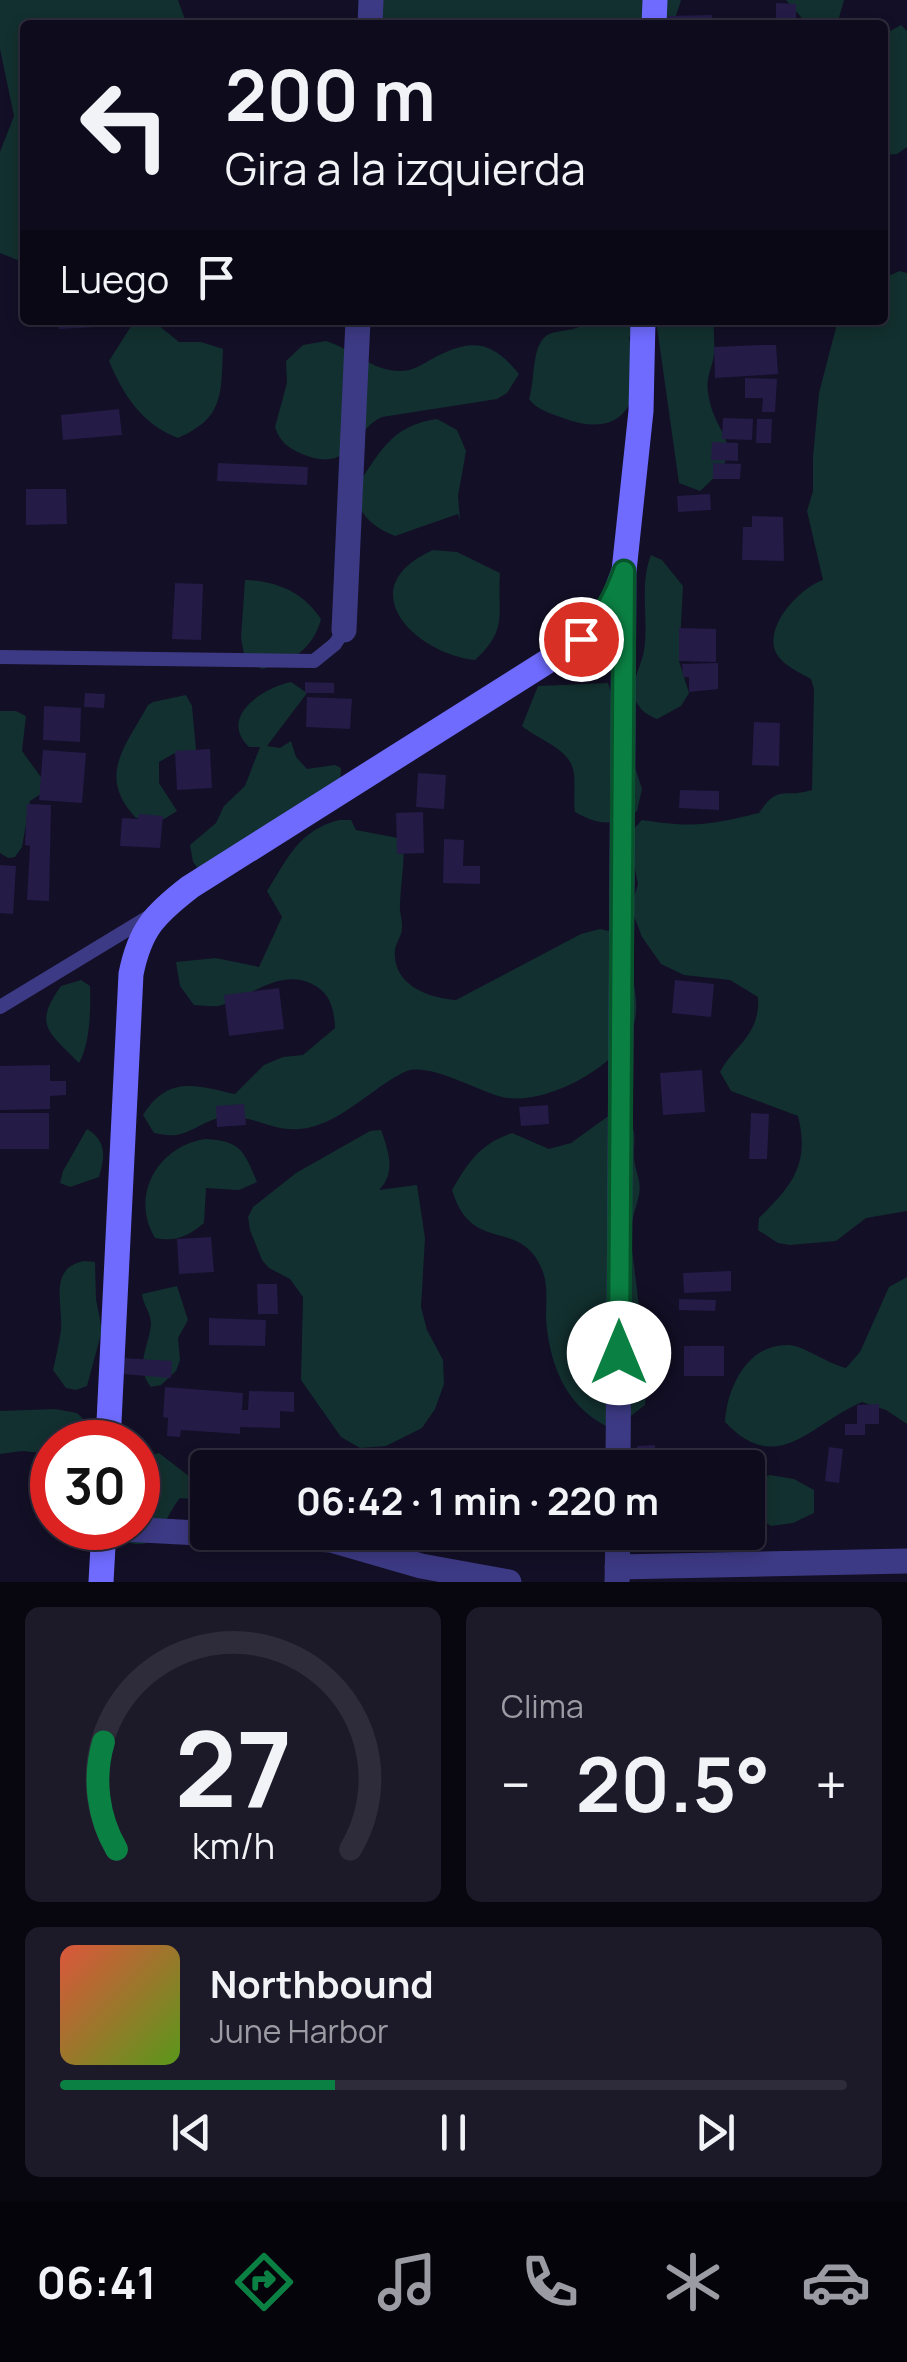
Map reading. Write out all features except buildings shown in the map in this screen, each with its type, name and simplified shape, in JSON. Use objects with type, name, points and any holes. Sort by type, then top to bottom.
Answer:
[{"type":"street","points":[[344,630],[358,325]]},
{"type":"street","points":[[618,1450],[624,571],[640,411],[643,325]]},
{"type":"street","points":[[109,1420],[131,974],[143,931],[160,910],[190,886],[568,649],[598,623],[612,603],[624,571]]},
{"type":"street","points":[[160,1531],[330,1540],[421,1566],[509,1582]]},
{"type":"street","points":[[101,1582],[103,1550]]},
{"type":"street","points":[[617,1574],[907,1561]]},
{"type":"lane","points":[[0,657],[314,661],[336,644],[344,630]]},
{"type":"lane","points":[[0,1007],[160,910]]},
{"type":"green space","points":[[0,0],[178,0],[185,20],[20,20],[20,261],[0,253],[0,152],[14,116],[0,49]]},
{"type":"green space","points":[[379,0],[681,0],[675,20],[380,20]]},
{"type":"green space","points":[[786,0],[844,0],[838,20],[804,20]]},
{"type":"green space","points":[[901,25],[907,31],[907,147],[888,155],[888,32]]},
{"type":"green space","points":[[900,271],[907,273],[907,1211],[866,1218],[836,1241],[790,1245],[778,1243],[758,1230],[759,1218],[789,1184],[800,1161],[798,1116],[731,1091],[720,1072],[751,1030],[758,997],[730,980],[684,975],[661,964],[642,937],[634,916],[632,904],[638,884],[628,835],[642,820],[701,824],[727,820],[759,813],[777,795],[812,790],[814,689],[811,679],[778,656],[774,634],[793,601],[823,580],[807,511],[813,491],[819,393],[837,325],[888,325],[888,276]]},
{"type":"green space","points":[[132,325],[158,325],[179,342],[201,342],[223,349],[217,403],[204,422],[178,438],[144,417],[121,386],[109,361]]},
{"type":"green space","points":[[636,325],[629,338],[634,358],[633,394],[618,418],[604,424],[563,418],[540,409],[529,399],[540,343],[552,333]]},
{"type":"green space","points":[[657,325],[714,325],[708,387],[728,452],[716,475],[700,491],[679,483]]},
{"type":"green space","points":[[326,341],[371,364],[400,371],[416,368],[456,348],[478,346],[498,354],[519,374],[507,393],[497,399],[382,417],[342,455],[319,459],[289,447],[275,427],[287,383],[286,361],[303,345]]},
{"type":"green space","points":[[437,419],[457,430],[466,451],[458,496],[460,520],[458,514],[395,536],[368,519],[353,491],[396,435]]},
{"type":"green space","points":[[433,550],[457,552],[500,573],[497,630],[475,660],[432,646],[413,633],[393,600],[395,582],[408,565]]},
{"type":"green space","points":[[651,555],[662,560],[683,586],[679,661],[689,693],[681,706],[657,719],[641,708],[634,692],[644,651],[646,578]]},
{"type":"green space","points":[[245,580],[288,590],[321,619],[313,638],[300,653],[262,669],[245,659],[241,638]]},
{"type":"green space","points":[[291,682],[307,693],[267,746],[280,748],[291,741],[296,757],[307,769],[335,765],[341,768],[340,785],[199,870],[190,845],[216,823],[224,806],[245,786],[260,747],[249,747],[241,736],[241,715],[257,697]]},
{"type":"green space","points":[[608,683],[642,789],[637,811],[607,822],[575,812],[570,762],[522,726],[538,686]]},
{"type":"green space","points":[[186,695],[192,706],[196,750],[173,754],[159,762],[159,783],[177,811],[164,819],[136,818],[118,788],[116,775],[124,748],[148,705]]},
{"type":"green space","points":[[0,711],[16,711],[26,716],[22,751],[43,780],[44,792],[30,801],[22,847],[15,857],[8,858],[0,853]]},
{"type":"green space","points":[[339,820],[351,820],[356,830],[403,839],[402,928],[395,950],[399,972],[406,981],[424,993],[456,1000],[581,934],[600,929],[622,934],[636,1002],[634,1024],[626,1040],[597,1069],[538,1096],[502,1097],[441,1074],[417,1070],[399,1075],[339,1115],[312,1127],[284,1129],[234,1117],[219,1118],[176,1135],[154,1133],[143,1115],[162,1094],[173,1088],[195,1086],[235,1094],[264,1065],[283,1057],[303,1055],[335,1028],[326,996],[310,983],[298,980],[274,982],[218,1006],[194,1005],[180,986],[176,962],[216,958],[259,967],[282,917],[267,891],[304,839]]},
{"type":"green space","points":[[81,980],[90,986],[90,1005],[88,1036],[79,1063],[53,1036],[46,1020],[61,986]]},
{"type":"green space","points":[[607,1117],[629,1117],[634,1133],[640,1189],[631,1241],[648,1380],[645,1405],[628,1418],[606,1426],[580,1407],[555,1366],[546,1318],[545,1277],[534,1255],[523,1245],[472,1223],[452,1190],[476,1155],[501,1137],[512,1133],[549,1149],[571,1143]]},
{"type":"green space","points":[[87,1129],[103,1150],[99,1177],[70,1187],[60,1183],[63,1171]]},
{"type":"green space","points":[[381,1130],[389,1169],[379,1190],[417,1185],[425,1238],[421,1307],[427,1330],[443,1360],[444,1384],[435,1409],[422,1428],[386,1446],[360,1448],[341,1437],[301,1380],[303,1297],[290,1279],[262,1260],[248,1217],[253,1207],[296,1173],[370,1131]]},
{"type":"green space","points":[[206,1139],[227,1142],[240,1150],[257,1182],[239,1190],[206,1188],[204,1223],[182,1237],[155,1238],[145,1205],[153,1175],[175,1151]]},
{"type":"green space","points":[[95,1262],[102,1330],[87,1386],[76,1390],[66,1388],[53,1370],[61,1330],[61,1279],[73,1265]]},
{"type":"green space","points":[[907,1277],[907,1424],[886,1410],[862,1402],[794,1441],[761,1446],[725,1422],[735,1382],[761,1352],[795,1346],[846,1368],[860,1352],[889,1287]]},
{"type":"green space","points":[[177,1286],[188,1320],[178,1338],[180,1360],[176,1371],[161,1385],[151,1387],[143,1364],[151,1320],[142,1294]]},
{"type":"green space","points":[[55,1409],[77,1413],[84,1420],[30,1420],[30,1452],[0,1454],[0,1411]]},
{"type":"green space","points":[[160,1454],[190,1477],[190,1499],[180,1498],[160,1530]]},
{"type":"green space","points":[[765,1476],[794,1479],[814,1490],[814,1513],[793,1523],[771,1526],[765,1522]]},
{"type":"route","points":[[581,639],[612,603],[624,571],[619,1353]]}]
